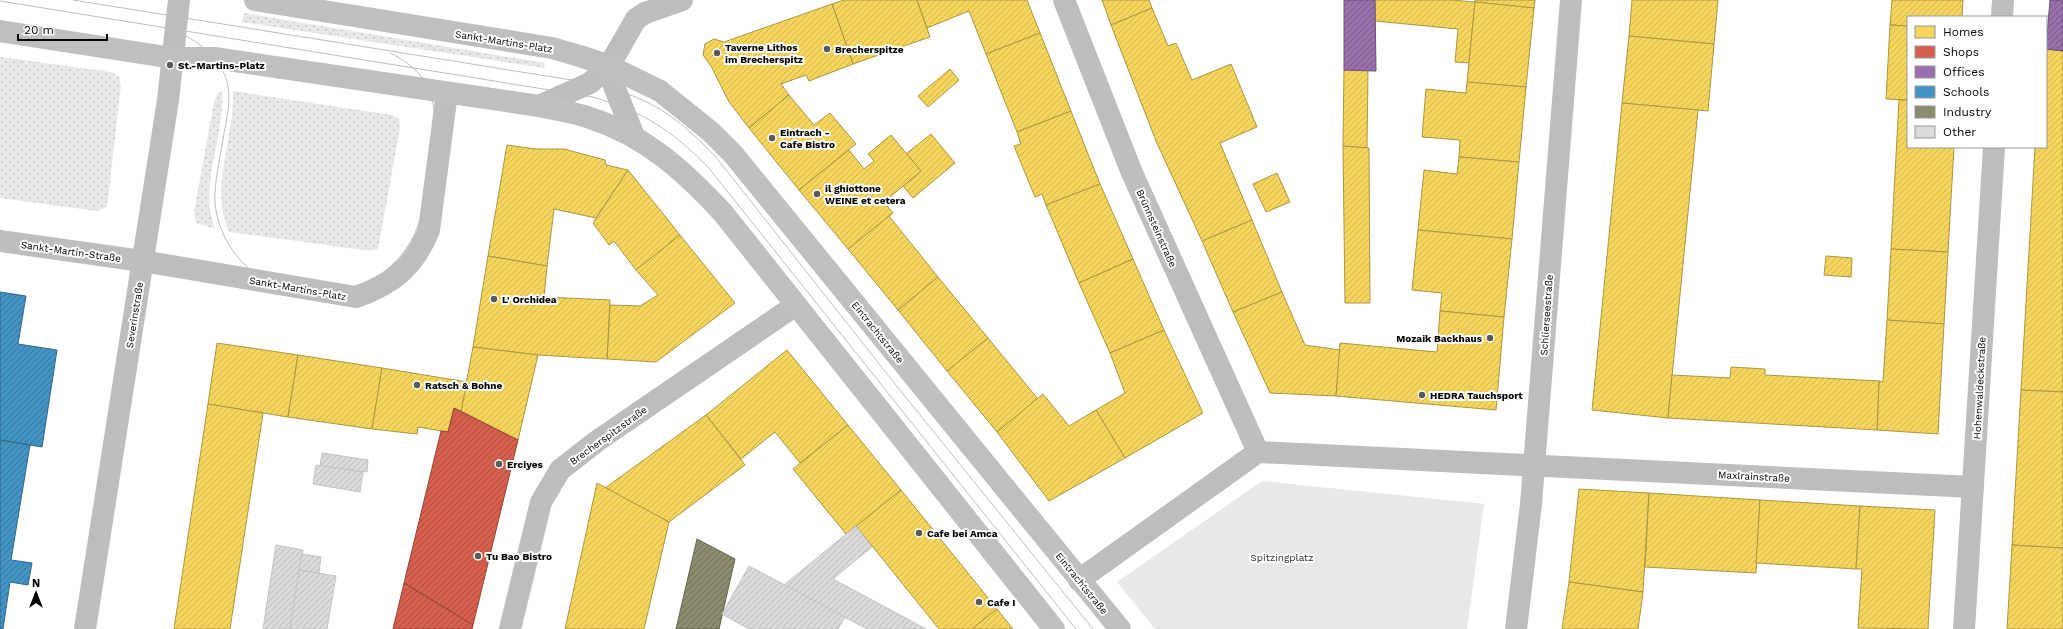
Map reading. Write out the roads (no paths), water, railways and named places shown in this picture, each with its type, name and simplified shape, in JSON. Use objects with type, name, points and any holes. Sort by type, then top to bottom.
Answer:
[{"type":"main road","name":"Sankt-Martins-Platz","points":[[255,0],[552,48],[609,66]]},
{"type":"main road","points":[[0,31],[172,58],[214,58],[539,106],[590,118],[634,136],[674,164],[695,183],[723,213],[1054,629]]},
{"type":"main road","name":"Eintrachtstraße","points":[[609,66],[660,91],[712,132],[733,154],[1120,629]]},
{"type":"street","name":"Severinstraße","points":[[85,629],[168,100],[179,0]]},
{"type":"street","points":[[539,106],[590,83],[609,66],[636,19],[645,13],[682,0]]},
{"type":"street","name":"Brünnsteinstraße","points":[[1064,0],[1132,173],[1258,452]]},
{"type":"street","name":"Schlierseestraße","points":[[1516,629],[1534,466],[1571,0]]},
{"type":"street","points":[[2002,16],[2003,0]]},
{"type":"street","points":[[609,66],[634,136]]},
{"type":"street","name":"Sankt-Martins-Platz","points":[[142,261],[356,298],[377,290],[401,274],[411,264],[422,248],[429,230],[447,93]]},
{"type":"street","name":"Hohenwaldeckstraße","points":[[1964,629],[1994,148]]},
{"type":"street","name":"Sankt-Martin-Straße","points":[[0,241],[142,261]]},
{"type":"street","name":"Brecherspitzstraße","points":[[510,629],[541,502],[560,470],[597,441],[796,305]]},
{"type":"street","points":[[1079,580],[1258,452],[1534,466]]},
{"type":"street","name":"Maxlrainstraße","points":[[1534,466],[1973,487]]},
{"type":"tram line","points":[[73,0],[590,83],[629,94],[659,109],[686,128],[715,156],[895,384],[1093,629]]},
{"type":"tram line","points":[[0,1],[593,97],[628,109],[656,124],[669,132],[708,167],[1076,629]]},
{"type":"tram line","points":[[177,31],[194,40],[209,52],[221,68],[228,86],[228,112],[215,187],[217,217],[222,231],[237,256],[258,276],[284,290],[304,295],[324,296],[344,292],[363,285],[396,261],[408,246],[417,228],[426,193],[432,154],[435,119],[433,104],[429,89],[420,76],[408,64],[390,53]]},
{"type":"place","name":"Brecherspitze","points":[[827,49]]},
{"type":"place","name":"Taverne Lithos im Brecherspitz","points":[[717,53]]},
{"type":"place","name":"St.-Martins-Platz","points":[[170,65]]},
{"type":"place","name":"Eintrach - Cafe Bistro","points":[[772,138]]},
{"type":"place","name":"il ghiottone WEINE et cetera","points":[[817,194]]},
{"type":"place","name":"L' Orchidea","points":[[494,299]]},
{"type":"place","name":"Mozaik Backhaus","points":[[1490,338]]},
{"type":"place","name":"Ratsch & Bohne","points":[[417,385]]},
{"type":"place","name":"HEDRA Tauchsport","points":[[1422,395]]},
{"type":"place","name":"Erciyes","points":[[499,464]]},
{"type":"place","name":"Cafe bei Amca","points":[[919,533]]},
{"type":"place","name":"Tu Bao Bistro","points":[[478,556]]},
{"type":"place","name":"Cafe I","points":[[979,602]]},
{"type":"park label","name":"Spitzingplatz","points":[[1282,557]]}]
